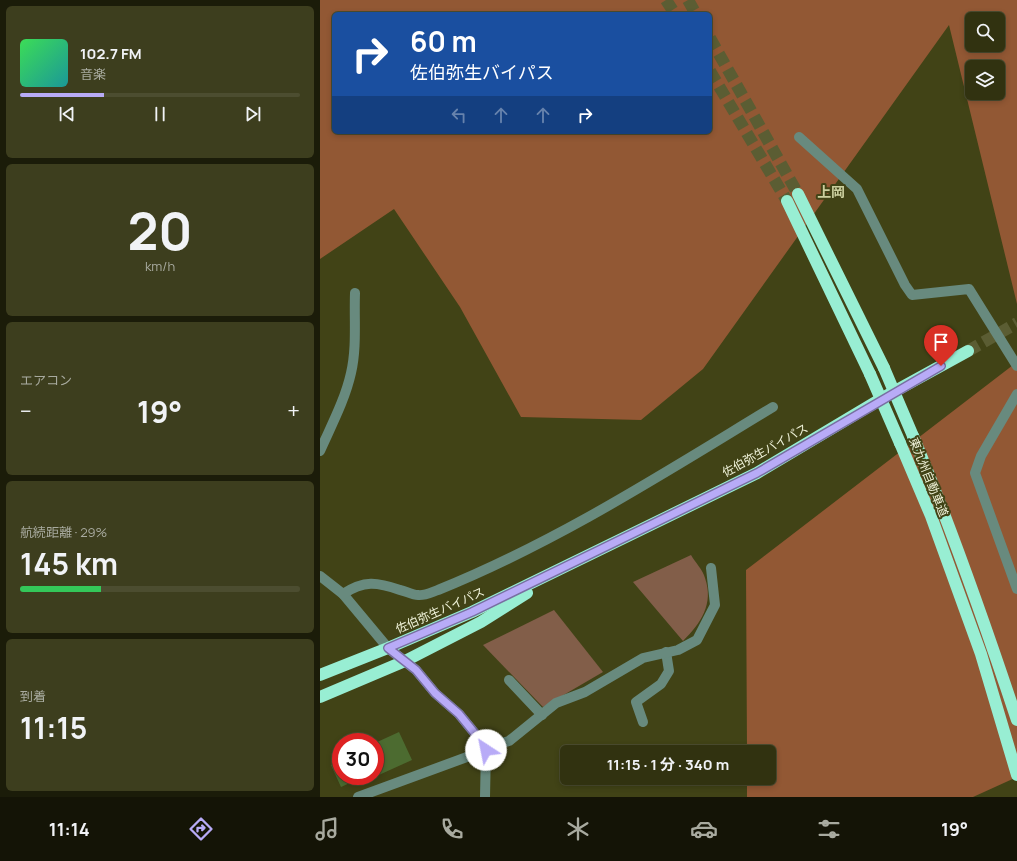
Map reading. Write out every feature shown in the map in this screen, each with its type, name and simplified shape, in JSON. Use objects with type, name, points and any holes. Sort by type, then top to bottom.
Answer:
[{"type":"highway","name":"東九州自動車道","points":[[798,194],[884,368],[913,436],[979,605],[1017,720]]},
{"type":"highway","name":"東九州自動車道","points":[[787,201],[870,374],[931,516],[981,654],[1017,775]]},
{"type":"highway","name":"佐伯弥生バイパス","points":[[320,675],[472,612],[757,473],[886,396],[968,351]]},
{"type":"highway","name":"佐伯弥生バイパス","points":[[320,697],[405,661],[481,622],[570,565]]},
{"type":"street","points":[[799,137],[858,189],[905,285],[912,295],[969,289],[1017,366]]},
{"type":"street","points":[[320,451],[343,399],[351,373],[355,340],[355,293]]},
{"type":"street","points":[[1017,394],[981,456],[975,474],[1017,589]]},
{"type":"street","points":[[343,594],[354,587],[368,583],[385,584],[418,596],[445,587],[532,547],[610,505],[773,406]]},
{"type":"street","points":[[358,797],[486,748],[509,741],[556,703],[585,692],[643,658],[678,650],[697,640],[716,605],[711,568]]},
{"type":"street","points":[[320,576],[343,594],[388,648],[416,670],[435,693],[459,714],[486,748],[486,797]]},
{"type":"street","points":[[643,722],[636,702],[661,684],[669,671],[666,652]]},
{"type":"street","points":[[509,680],[542,715]]},
{"type":"shaded area","points":[[320,0],[1017,0],[1017,304],[967,100],[1005,100],[1005,60],[965,60],[965,91],[949,25],[703,369],[641,420],[521,417],[460,307],[394,209],[320,259]]},
{"type":"shaded area","points":[[1017,362],[1017,777],[973,797],[747,797],[747,785],[776,785],[776,745],[747,745],[746,570]]},
{"type":"shaded area","points":[[691,555],[704,575],[708,596],[707,605],[700,620],[683,641],[633,582]]},
{"type":"shaded area","points":[[554,610],[603,672],[543,707],[483,645]]},
{"type":"building","points":[[399,732],[412,760],[384,773],[384,739]]},
{"type":"tunnel","points":[[666,0],[674,12]]},
{"type":"tunnel","points":[[688,0],[695,12]]},
{"type":"tunnel","points":[[712,42],[798,194]]},
{"type":"tunnel","points":[[712,74],[787,201]]},
{"type":"tunnel","points":[[968,351],[1017,323]]},
{"type":"district","name":"上岡","points":[[831,191]]},
{"type":"route","points":[[486,750],[486,747],[459,714],[435,693],[416,670],[388,648],[472,612],[757,473],[886,396],[941,366]]}]
